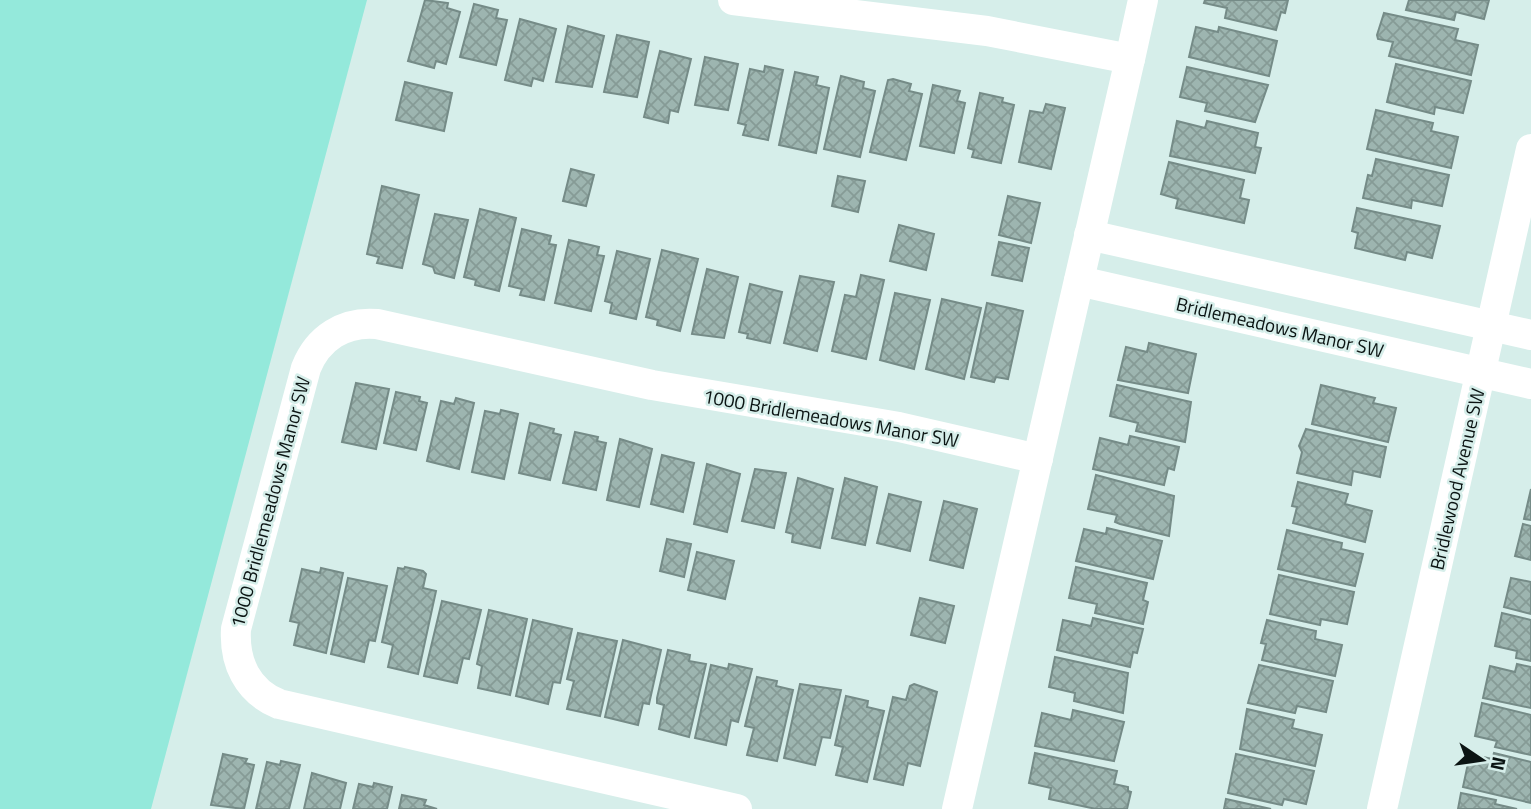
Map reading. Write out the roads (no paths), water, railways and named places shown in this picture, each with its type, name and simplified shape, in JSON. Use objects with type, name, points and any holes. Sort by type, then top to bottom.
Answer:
[{"type":"street","points":[[733,0],[987,31],[1130,59]]},
{"type":"street","points":[[957,809],[1143,0]]},
{"type":"street","name":"Bridlewood Avenue SW","points":[[1382,809],[1531,149]]},
{"type":"street","points":[[1084,260],[1491,326],[1531,335]]},
{"type":"street","name":"Bridlemeadows Manor SW","points":[[1084,260],[1531,384]]},
{"type":"street","name":"1000 Bridlemeadows Manor SW","points":[[737,809],[279,704],[251,684],[239,664],[236,629],[306,368],[317,348],[341,329],[377,324],[652,385],[887,425],[1038,458]]}]
